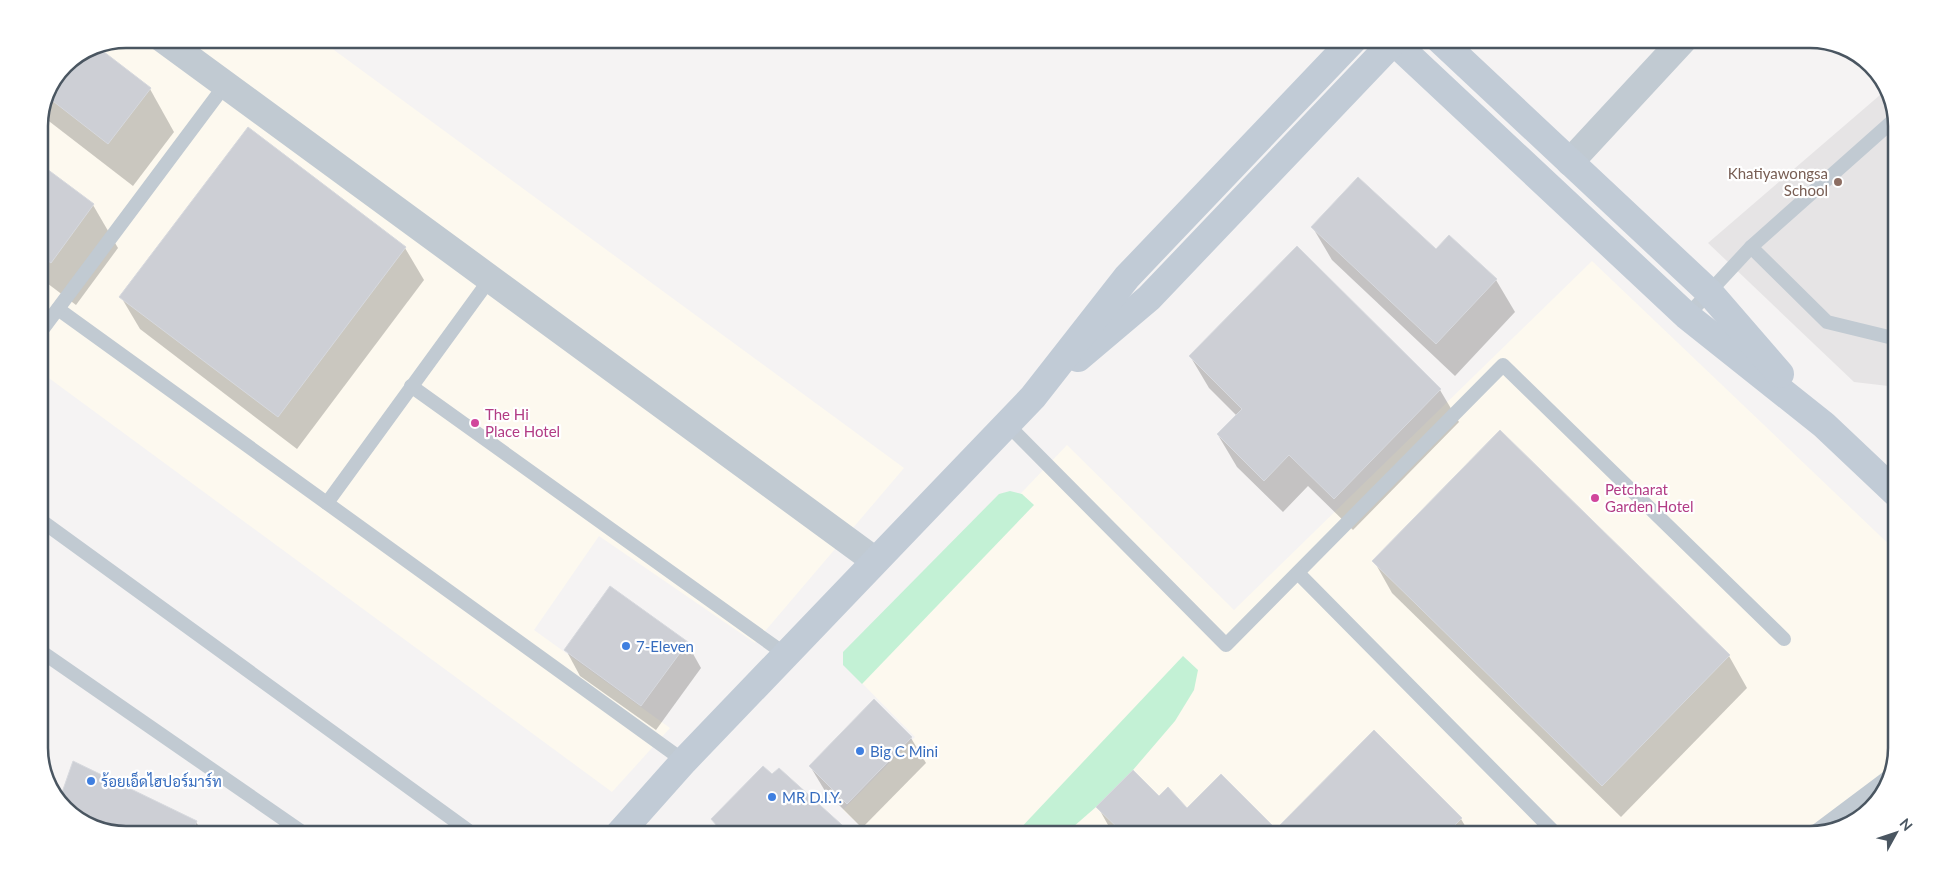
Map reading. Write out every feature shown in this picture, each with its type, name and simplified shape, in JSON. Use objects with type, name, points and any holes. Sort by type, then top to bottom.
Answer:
[{"type":"street","points":[[174,48],[874,560]]},
{"type":"street","points":[[1033,397],[1127,277],[1345,48]]},
{"type":"street","points":[[626,826],[684,760],[874,560],[1033,397],[1149,298],[1385,48]]},
{"type":"street","points":[[1404,48],[1687,316],[1824,425],[1888,485]]},
{"type":"street","points":[[1449,48],[1709,292],[1824,425]]},
{"type":"street","points":[[1570,162],[1676,48]]},
{"type":"lane","points":[[48,322],[225,85]]},
{"type":"lane","points":[[1687,316],[1751,247],[1888,125]]},
{"type":"lane","points":[[1751,247],[1828,322],[1888,337]]},
{"type":"lane","points":[[327,503],[490,279]]},
{"type":"lane","points":[[58,309],[684,760]]},
{"type":"lane","points":[[1007,424],[1226,646],[1503,365],[1784,639]]},
{"type":"lane","points":[[411,386],[785,654]]},
{"type":"lane","points":[[48,526],[462,826]]},
{"type":"lane","points":[[1298,573],[1548,826]]},
{"type":"lane","points":[[48,656],[293,826]]},
{"type":"lane","points":[[1826,824],[1880,783]]},
{"type":"shaded area","name":"The Hi Place Hotel","points":[[125,48],[331,48],[904,468],[755,643],[599,536],[534,630],[670,728],[612,792],[48,377],[48,120],[50,105],[56,91],[74,67],[86,58],[110,49]]},
{"type":"shaded area","name":"Khatiyawongsa School","points":[[1881,94],[1887,110],[1888,120],[1888,386],[1854,382],[1708,243]]},
{"type":"shaded area","name":"Petcharat Garden Hotel","points":[[1592,261],[1888,543],[1887,763],[1878,787],[1866,803],[1854,812],[1836,821],[1811,826],[860,826],[843,810],[915,737],[851,672],[1067,445],[1234,610]]},
{"type":"green space","points":[[1010,491],[1022,494],[1034,505],[862,684],[843,665],[843,652],[999,494]]},
{"type":"green space","points":[[1183,656],[1198,670],[1194,690],[1175,721],[1133,770],[1096,807],[1074,826],[1023,826]]},
{"type":"building","points":[[103,51],[151,88],[108,144],[52,100],[64,78],[74,67],[86,58]]},
{"type":"building","points":[[248,127],[406,247],[278,417],[119,297]]},
{"type":"building","points":[[48,170],[94,204],[51,263],[48,261]]},
{"type":"building","points":[[1358,177],[1436,249],[1449,235],[1497,279],[1436,344],[1311,227]]},
{"type":"building","points":[[1297,246],[1441,389],[1334,499],[1289,455],[1264,481],[1217,434],[1242,409],[1189,356]]},
{"type":"building","points":[[1500,430],[1730,655],[1602,786],[1372,561]]},
{"type":"building","name":"7-Eleven","points":[[610,586],[688,642],[641,706],[564,650]]},
{"type":"building","name":"Big C Mini","points":[[874,699],[912,737],[847,804],[809,766]]},
{"type":"building","points":[[1374,730],[1462,818],[1454,826],[1279,826]]},
{"type":"building","name":"ร้อยเอ็ดไฮปอร์มาร์ท","points":[[73,761],[197,821],[195,826],[125,826],[110,824],[96,820],[82,812],[62,792]]},
{"type":"building","name":"MR D.I.Y.","points":[[763,766],[772,774],[779,768],[843,826],[717,826],[711,819]]},
{"type":"building","points":[[1133,770],[1159,796],[1168,787],[1187,808],[1221,774],[1273,826],[1116,826],[1096,807]]},
{"type":"place","name":"Khatiyawongsa School","points":[[1838,182]]},
{"type":"place","name":"The Hi Place Hotel","points":[[475,423]]},
{"type":"place","name":"Petcharat Garden Hotel","points":[[1595,498]]},
{"type":"place","name":"7-Eleven","points":[[626,646]]},
{"type":"place","name":"Big C Mini","points":[[860,751]]},
{"type":"place","name":"ร้อยเอ็ดไฮปอร์มาร์ท","points":[[91,781]]},
{"type":"place","name":"MR D.I.Y.","points":[[772,797]]}]
